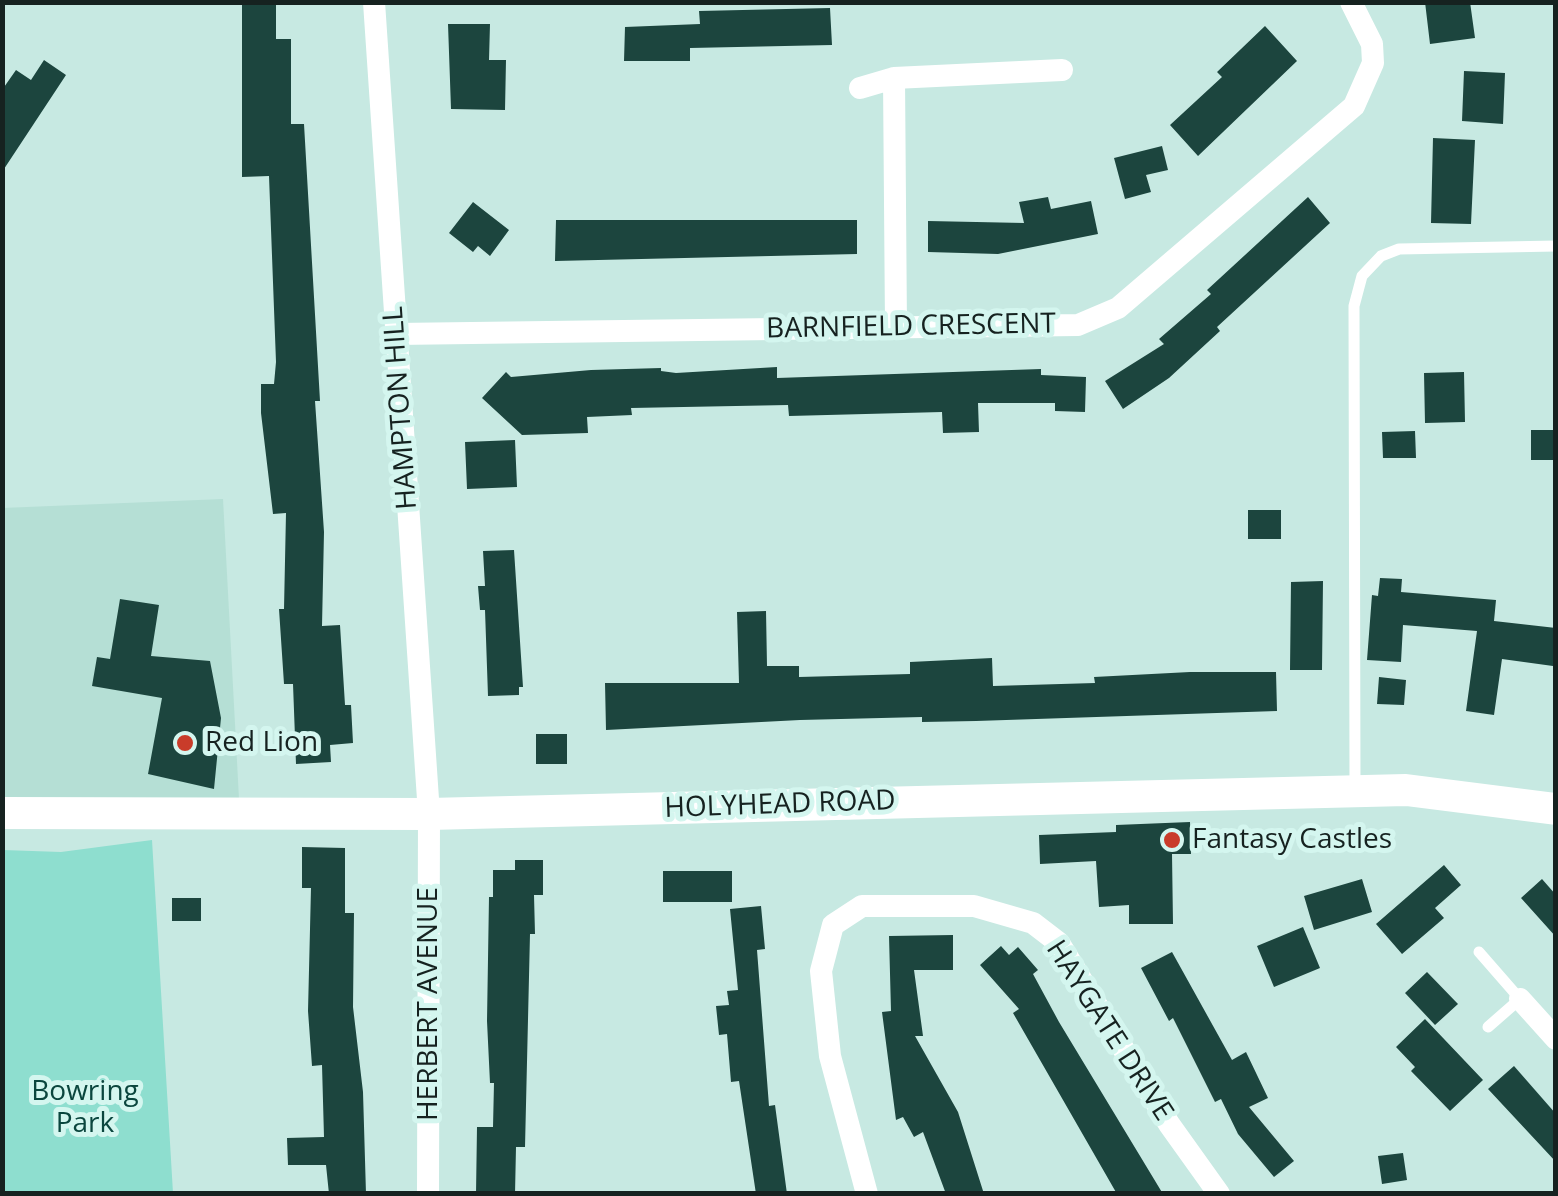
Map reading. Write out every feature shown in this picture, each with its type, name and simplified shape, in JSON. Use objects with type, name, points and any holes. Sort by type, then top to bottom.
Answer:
[{"type":"main road","name":"HOLYHEAD ROAD","points":[[2,814],[429,814],[1406,790],[1556,809]]},
{"type":"street","name":"HAMPTON HILL","points":[[374,2],[429,814]]},
{"type":"street","name":"BARNFIELD CRESCENT","points":[[396,334],[1078,325],[1118,308],[1354,106],[1374,63],[1372,44],[1351,2]]},
{"type":"street","points":[[860,88],[894,78],[1062,70]]},
{"type":"street","points":[[894,78],[896,328]]},
{"type":"street","name":"HERBERT AVENUE","points":[[428,1194],[429,814]]},
{"type":"street","name":"HAYGATE DRIVE","points":[[867,1194],[830,1056],[821,971],[833,925],[862,906],[974,906],[1033,923],[1059,943],[1168,1124],[1219,1194]]},
{"type":"street","points":[[1520,999],[1556,1039]]},
{"type":"lane","points":[[1355,791],[1354,306],[1362,276],[1381,256],[1399,248],[1556,246]]},
{"type":"lane","points":[[1478,952],[1520,999],[1488,1027]]},
{"type":"shaded area","points":[[223,499],[239,799],[3,800],[2,508]]},
{"type":"green space","name":"Bowring Park","points":[[152,840],[173,1193],[3,1193],[3,850],[61,852]]},
{"type":"building","points":[[242,2],[276,2],[276,39],[291,39],[291,124],[304,124],[320,401],[315,401],[324,532],[322,626],[340,625],[345,705],[351,705],[353,743],[330,745],[331,762],[296,764],[293,684],[284,684],[279,609],[284,609],[286,513],[273,514],[261,413],[261,384],[274,384],[276,362],[269,176],[242,177]]},
{"type":"building","points":[[1425,2],[1470,2],[1475,38],[1430,44]]},
{"type":"building","points":[[830,8],[832,45],[690,48],[690,61],[624,61],[625,27],[700,24],[699,11]]},
{"type":"building","points":[[448,24],[490,24],[489,60],[506,60],[505,110],[451,109]]},
{"type":"building","points":[[1265,26],[1297,61],[1198,156],[1170,125],[1222,77],[1217,72]]},
{"type":"building","points":[[44,60],[66,75],[2,172],[2,90],[16,70],[31,80]]},
{"type":"building","points":[[1464,71],[1505,73],[1503,124],[1462,121]]},
{"type":"building","points":[[1433,138],[1475,140],[1471,224],[1431,223]]},
{"type":"building","points":[[1162,146],[1168,170],[1146,175],[1151,192],[1125,199],[1114,158]]},
{"type":"building","points":[[1048,197],[1051,209],[1091,201],[1098,234],[998,254],[928,252],[928,221],[1024,223],[1019,202]]},
{"type":"building","points":[[1308,197],[1330,223],[1217,327],[1220,331],[1169,378],[1123,409],[1105,381],[1164,344],[1159,339],[1211,294],[1207,290]]},
{"type":"building","points":[[473,202],[509,230],[490,256],[478,246],[473,252],[449,233]]},
{"type":"building","points":[[556,220],[857,220],[857,254],[555,261]]},
{"type":"building","points":[[777,367],[777,378],[1041,369],[1041,375],[1086,377],[1085,412],[1055,411],[1055,403],[978,403],[979,432],[943,433],[942,412],[789,416],[788,405],[631,408],[632,415],[587,417],[588,433],[522,435],[482,398],[506,372],[511,377],[591,370],[661,368],[676,373]]},
{"type":"building","points":[[1464,372],[1465,422],[1425,423],[1424,373]]},
{"type":"building","points":[[1531,430],[1556,430],[1556,460],[1531,460]]},
{"type":"building","points":[[1415,431],[1416,458],[1383,458],[1382,432]]},
{"type":"building","points":[[515,440],[517,487],[467,489],[465,442]]},
{"type":"building","points":[[1248,510],[1281,510],[1281,539],[1248,539]]},
{"type":"building","points":[[514,550],[523,687],[519,687],[519,695],[488,696],[485,610],[480,610],[478,586],[485,586],[483,551]]},
{"type":"building","points":[[1380,578],[1402,579],[1401,592],[1496,600],[1494,621],[1556,628],[1553,666],[1502,659],[1494,715],[1466,711],[1477,631],[1403,625],[1401,662],[1367,660],[1372,595],[1378,596]]},
{"type":"building","points":[[1323,581],[1322,670],[1290,670],[1291,582]]},
{"type":"building","points":[[120,599],[159,605],[151,656],[210,661],[221,718],[214,789],[148,774],[162,698],[92,686],[97,657],[110,659]]},
{"type":"building","points":[[766,611],[767,666],[799,666],[799,677],[910,674],[910,662],[992,658],[993,686],[1095,683],[1094,677],[1190,672],[1276,672],[1277,711],[976,721],[922,722],[922,717],[800,720],[606,730],[605,683],[739,683],[737,612]]},
{"type":"building","points":[[1379,677],[1406,680],[1404,705],[1377,704]]},
{"type":"building","points":[[536,734],[567,734],[567,764],[536,764]]},
{"type":"building","points":[[1190,822],[1191,854],[1172,854],[1173,924],[1129,924],[1129,905],[1099,907],[1096,861],[1040,864],[1039,835],[1116,832],[1116,825]]},
{"type":"building","points":[[302,847],[345,848],[345,913],[354,913],[353,1007],[363,1092],[366,1194],[329,1194],[326,1165],[288,1165],[287,1138],[324,1137],[322,1065],[312,1066],[308,1011],[311,888],[302,888]]},
{"type":"building","points":[[515,860],[543,860],[543,895],[534,895],[535,934],[530,934],[525,1147],[516,1147],[515,1194],[476,1194],[477,1127],[493,1127],[494,1083],[490,1083],[487,1021],[489,897],[493,897],[493,870],[515,870]]},
{"type":"building","points":[[1444,865],[1461,885],[1435,908],[1444,918],[1402,954],[1376,924]]},
{"type":"building","points":[[663,871],[732,871],[732,902],[663,902]]},
{"type":"building","points":[[1362,879],[1372,912],[1314,930],[1304,896]]},
{"type":"building","points":[[1542,879],[1556,895],[1556,937],[1521,898]]},
{"type":"building","points":[[172,898],[201,898],[201,921],[172,921]]},
{"type":"building","points":[[761,906],[765,949],[757,950],[769,1106],[775,1105],[787,1194],[756,1194],[739,1081],[731,1082],[727,1034],[719,1035],[716,1006],[729,1005],[727,991],[738,990],[730,909]]},
{"type":"building","points":[[1303,927],[1320,968],[1274,987],[1257,946]]},
{"type":"building","points":[[953,935],[953,970],[914,970],[923,1036],[915,1036],[958,1112],[984,1194],[946,1194],[923,1132],[914,1137],[903,1117],[896,1120],[882,1012],[891,1011],[889,936]]},
{"type":"building","points":[[1001,946],[1009,955],[1018,947],[1038,970],[1033,974],[1059,1022],[1163,1194],[1117,1194],[1013,1013],[1019,1009],[980,965]]},
{"type":"building","points":[[1172,952],[1232,1060],[1246,1052],[1268,1098],[1249,1107],[1294,1161],[1274,1177],[1238,1134],[1221,1099],[1215,1102],[1173,1018],[1169,1021],[1141,968]]},
{"type":"building","points":[[1427,972],[1458,1004],[1435,1025],[1405,993]]},
{"type":"building","points":[[1425,1019],[1483,1080],[1450,1111],[1411,1071],[1415,1067],[1396,1047]]},
{"type":"building","points":[[1514,1066],[1556,1114],[1556,1162],[1488,1089]]},
{"type":"building","points":[[1403,1153],[1407,1180],[1382,1184],[1378,1156]]},
{"type":"place","name":"Red Lion","points":[[185,743]]},
{"type":"place","name":"Fantasy Castles","points":[[1172,840]]}]
